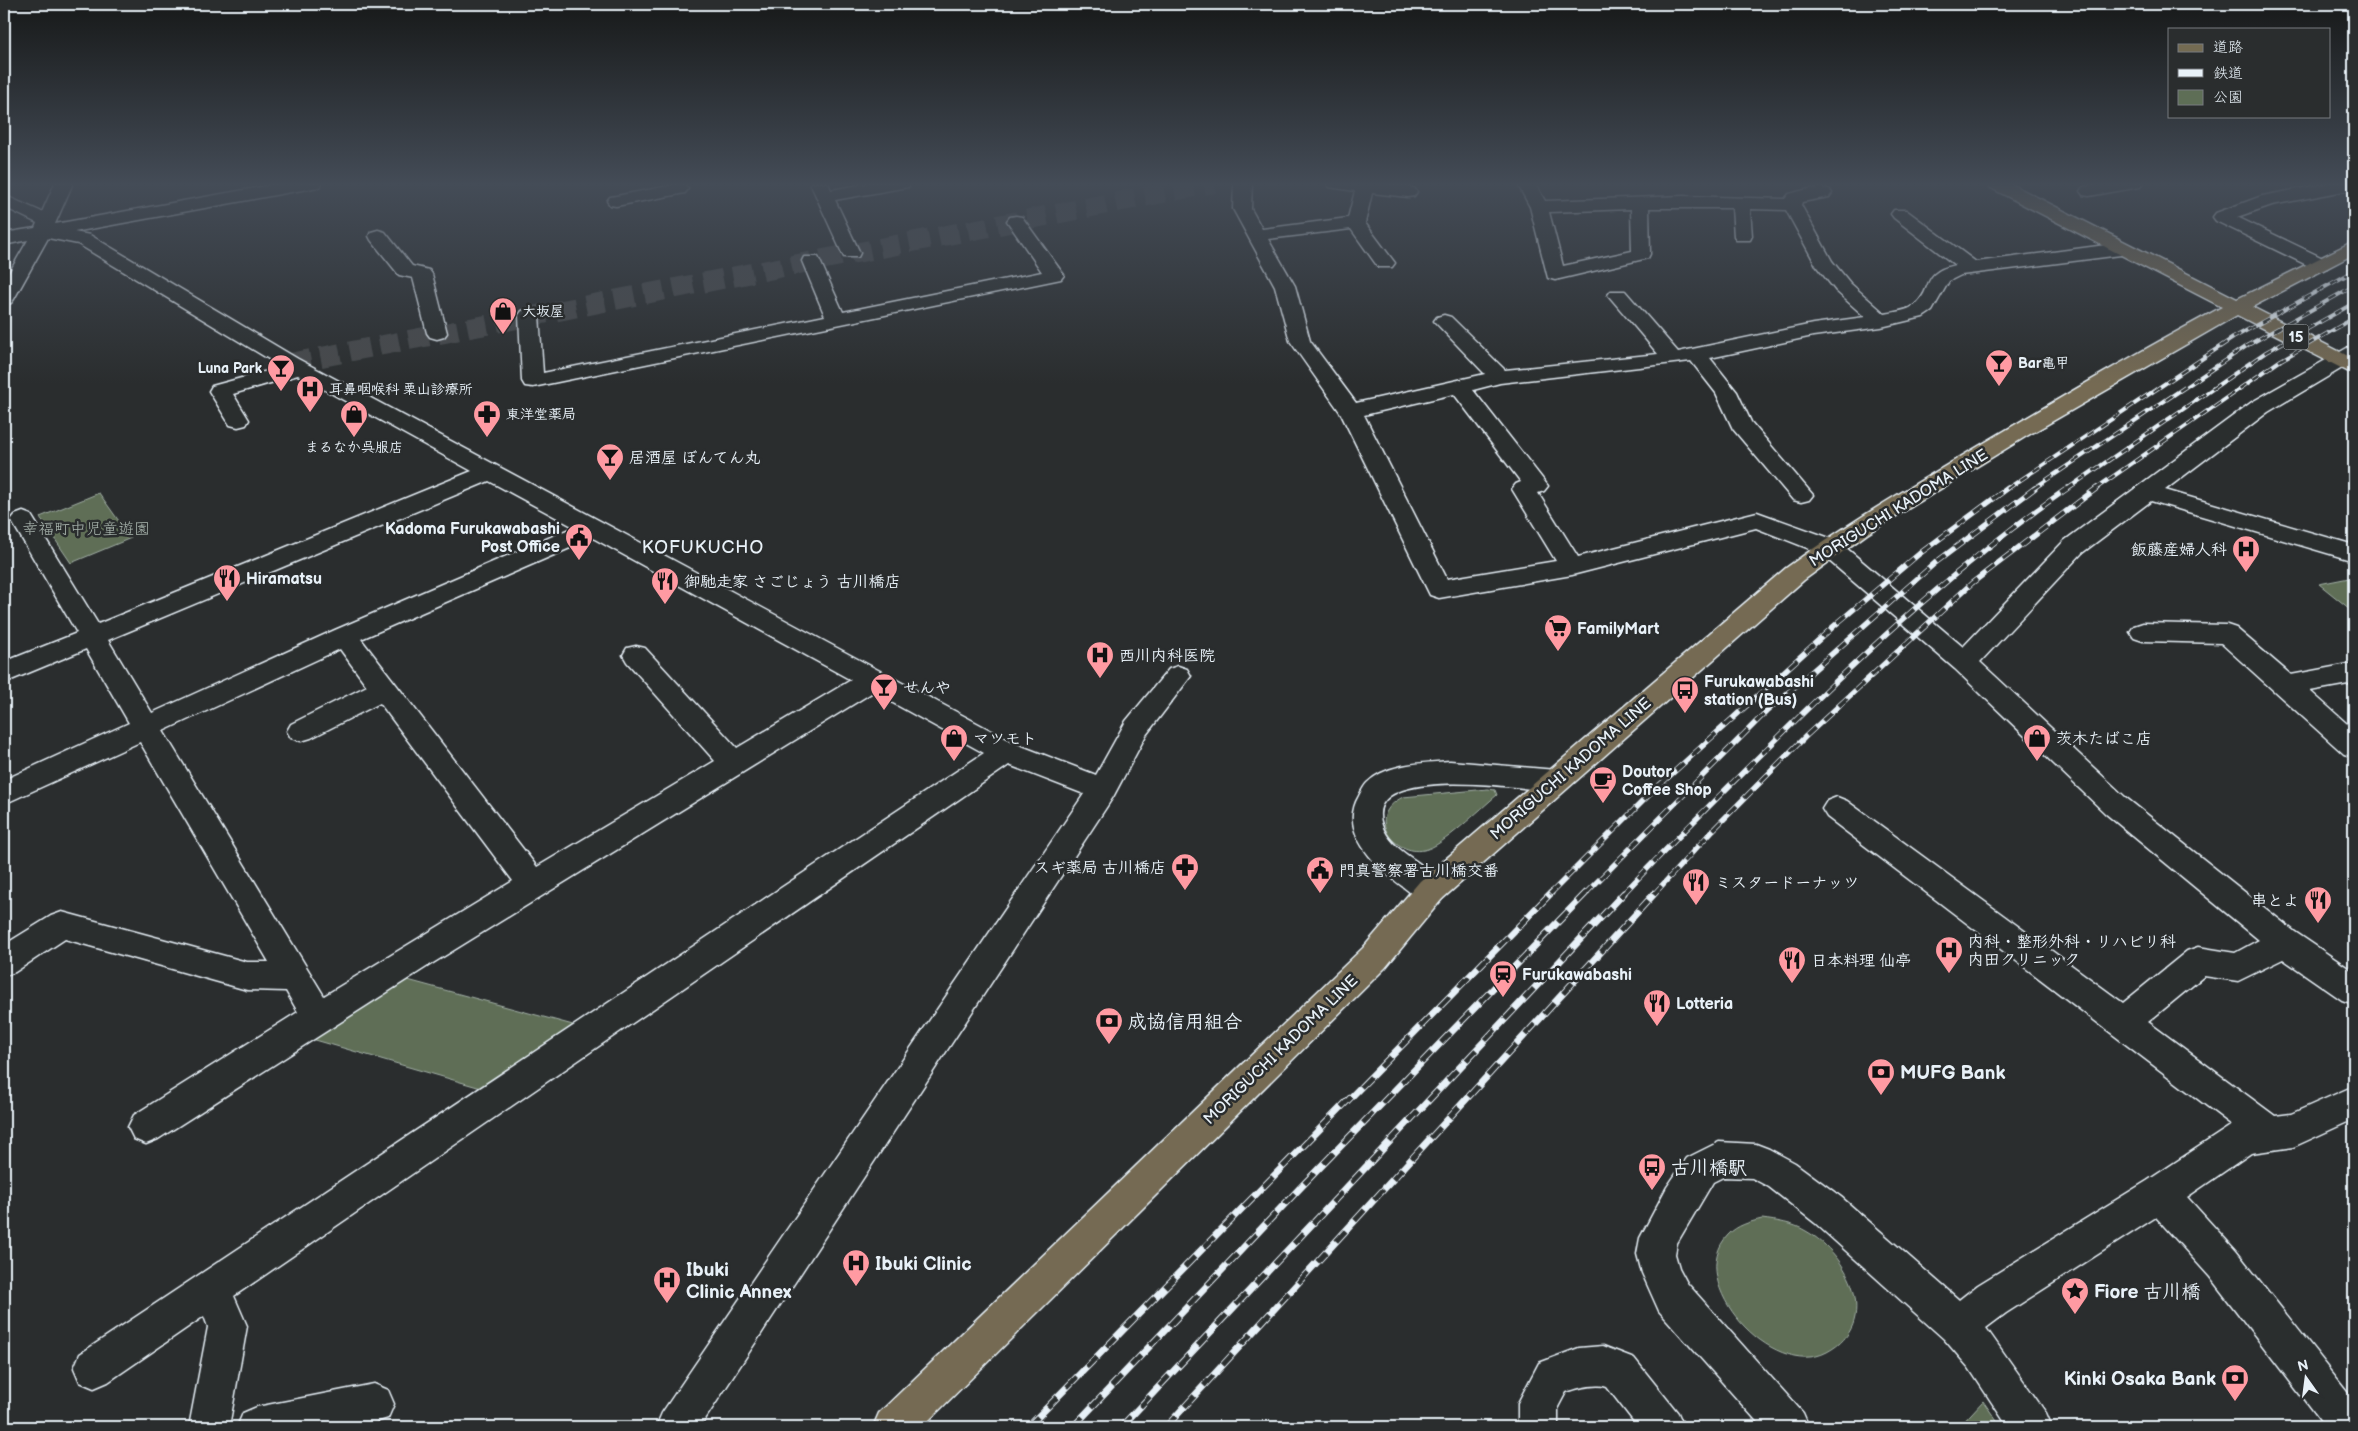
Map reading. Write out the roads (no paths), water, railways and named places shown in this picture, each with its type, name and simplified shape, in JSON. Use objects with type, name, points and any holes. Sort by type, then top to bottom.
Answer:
[{"type":"main road","name":"15","points":[[2125,250],[2350,360]]},
{"type":"main road","name":"MORIGUCHI KADOMA LINE","points":[[893,1427],[1374,958],[1431,890],[1795,574],[1830,547],[2051,411],[2239,306],[2348,250]]},
{"type":"street","points":[[4,299],[31,250]]},
{"type":"street","points":[[101,250],[301,368],[1006,752],[1103,789]]},
{"type":"street","points":[[389,250],[406,271],[422,274],[436,334]]},
{"type":"street","points":[[529,315],[533,381],[1054,275],[1037,250]]},
{"type":"street","points":[[1264,250],[1285,286],[1300,341],[1351,411],[1439,589],[1572,567],[1757,520],[1830,547],[1964,662],[2115,805],[2284,942],[2354,990]]},
{"type":"street","points":[[1375,250],[1385,263]]},
{"type":"street","points":[[1549,250],[1555,274],[1641,254],[1641,250]]},
{"type":"street","points":[[1817,250],[1824,263],[1843,287],[1881,321]]},
{"type":"street","points":[[1948,250],[1972,268]]},
{"type":"street","points":[[1351,411],[1460,388],[1500,377],[1673,359],[1813,330],[1881,321],[1916,313],[1925,307],[1941,277],[1957,270],[2108,250]]},
{"type":"street","points":[[2290,250],[2320,264]]},
{"type":"street","points":[[4,269],[26,259]]},
{"type":"street","points":[[811,261],[837,320]]},
{"type":"street","points":[[1618,295],[1673,359]]},
{"type":"street","points":[[1444,321],[1500,377]]},
{"type":"street","points":[[1696,354],[1726,392],[1742,424],[1801,495]]},
{"type":"street","points":[[1964,662],[2073,547],[2260,407],[2350,360]]},
{"type":"street","points":[[238,420],[220,391],[301,368]]},
{"type":"street","points":[[1460,388],[1536,486],[1524,489],[1572,567]]},
{"type":"street","points":[[4,673],[490,472]]},
{"type":"street","points":[[2147,492],[2354,553]]},
{"type":"street","points":[[23,520],[90,637],[318,1016]]},
{"type":"street","points":[[4,792],[344,636],[594,528]]},
{"type":"street","points":[[2143,632],[2227,634],[2354,746]]},
{"type":"street","points":[[344,636],[533,884]]},
{"type":"street","points":[[636,655],[734,763]]},
{"type":"street","points":[[2287,686],[2354,673]]},
{"type":"street","points":[[676,1427],[1103,789],[1136,728],[1178,676]]},
{"type":"street","points":[[146,1126],[318,1016],[533,884],[873,680]]},
{"type":"street","points":[[301,731],[384,689]]},
{"type":"street","points":[[94,1368],[1006,752]]},
{"type":"street","points":[[1431,890],[1377,846],[1365,816],[1368,799],[1381,784],[1401,777],[1450,771],[1556,781]]},
{"type":"street","points":[[1836,809],[2269,1132]]},
{"type":"street","points":[[4,962],[62,925],[161,954],[247,976],[295,977]]},
{"type":"street","points":[[2122,1023],[2198,961],[2238,967],[2284,942]]},
{"type":"street","points":[[1958,1325],[1992,1299],[2160,1194],[2244,1137],[2294,1130],[2354,1102]]},
{"type":"street","points":[[1789,1427],[1673,1297],[1661,1273],[1656,1254],[1659,1238],[1700,1170],[1720,1159],[1756,1161],[1782,1175],[1828,1210],[1958,1325],[1983,1354],[2032,1427]]},
{"type":"street","points":[[2160,1194],[2224,1264],[2350,1427]]},
{"type":"street","points":[[209,1427],[228,1326],[211,1289]]},
{"type":"street","points":[[1538,1427],[1538,1404],[1553,1377],[1579,1368],[1603,1366],[1620,1372],[1664,1427]]},
{"type":"street","points":[[257,1427],[374,1404]]},
{"type":"tunnel","points":[[291,363],[872,250]]},
{"type":"railway","points":[[2007,489],[2233,338],[2354,271]]},
{"type":"railway","points":[[2033,489],[2248,345],[2354,286]]},
{"type":"railway","points":[[2067,489],[2266,352],[2354,303]]},
{"type":"railway","points":[[2095,489],[2281,360],[2354,318]]},
{"type":"railway","points":[[1551,893],[1653,791],[1834,626],[1919,554],[2008,488]]},
{"type":"railway","points":[[1585,894],[1766,712],[1935,563],[2035,488]]},
{"type":"railway","points":[[1623,894],[1800,716],[1896,625],[1997,540],[2068,488]]},
{"type":"railway","points":[[1654,894],[1713,830],[1806,736],[1972,583],[2097,488]]},
{"type":"railway","points":[[1028,1427],[1551,893]]},
{"type":"railway","points":[[1073,1427],[1300,1188],[1586,893]]},
{"type":"railway","points":[[1121,1427],[1624,893]]},
{"type":"railway","points":[[1166,1427],[1655,893]]},
{"type":"place","name":"大坂屋","points":[[503,335]]},
{"type":"place","name":"Bar亀甲","points":[[1999,387]]},
{"type":"place","name":"Luna Park","points":[[281,392]]},
{"type":"place","name":"耳鼻咽喉科 栗山診療所","points":[[310,413]]},
{"type":"place","name":"まるなか呉服店","points":[[354,438]]},
{"type":"place","name":"東洋堂薬局","points":[[487,438]]},
{"type":"place","name":"居酒屋 ぼんてん丸","points":[[610,481]]},
{"type":"place","name":"Kadoma Furukawabashi Post Office","points":[[579,561]]},
{"type":"place","name":"飯藤産婦人科","points":[[2246,573]]},
{"type":"place","name":"Hiramatsu","points":[[227,602]]},
{"type":"place","name":"御馳走家 さごじょう 古川橋店","points":[[665,605]]},
{"type":"place","name":"FamilyMart","points":[[1558,652]]},
{"type":"place","name":"西川内科医院","points":[[1100,679]]},
{"type":"place","name":"せんや","points":[[884,711]]},
{"type":"place","name":"Furukawabashi station (Bus)","points":[[1685,714]]},
{"type":"place","name":"マツモト","points":[[954,762]]},
{"type":"place","name":"茨木たばこ店","points":[[2037,762]]},
{"type":"place","name":"Doutor Coffee Shop","points":[[1603,804]]},
{"type":"place","name":"スギ薬局 古川橋店","points":[[1185,891]]},
{"type":"place","name":"門真警察署古川橋交番","points":[[1320,894]]},
{"type":"place","name":"ミスタードーナッツ","points":[[1696,906]]},
{"type":"place","name":"串とよ","points":[[2318,924]]},
{"type":"place","name":"内科・整形外科・リハビリ科 内田クリニック","points":[[1949,974]]},
{"type":"place","name":"日本料理 仙亭","points":[[1792,984]]},
{"type":"place","name":"Furukawabashi","points":[[1503,998]]},
{"type":"place","name":"Lotteria","points":[[1657,1027]]},
{"type":"place","name":"成協信用組合","points":[[1109,1045]]},
{"type":"place","name":"MUFG Bank","points":[[1881,1096]]},
{"type":"place","name":"古川橋駅","points":[[1652,1191]]},
{"type":"place","name":"Ibuki Clinic","points":[[856,1287]]},
{"type":"place","name":"Ibuki Clinic Annex","points":[[667,1304]]},
{"type":"place","name":"Fiore 古川橋","points":[[2075,1315]]},
{"type":"place","name":"Kinki Osaka Bank","points":[[2235,1402]]},
{"type":"district","name":"KOFUKUCHO","points":[[703,547]]},
{"type":"park label","name":"幸福町中児童遊園","points":[[86,528]]}]
